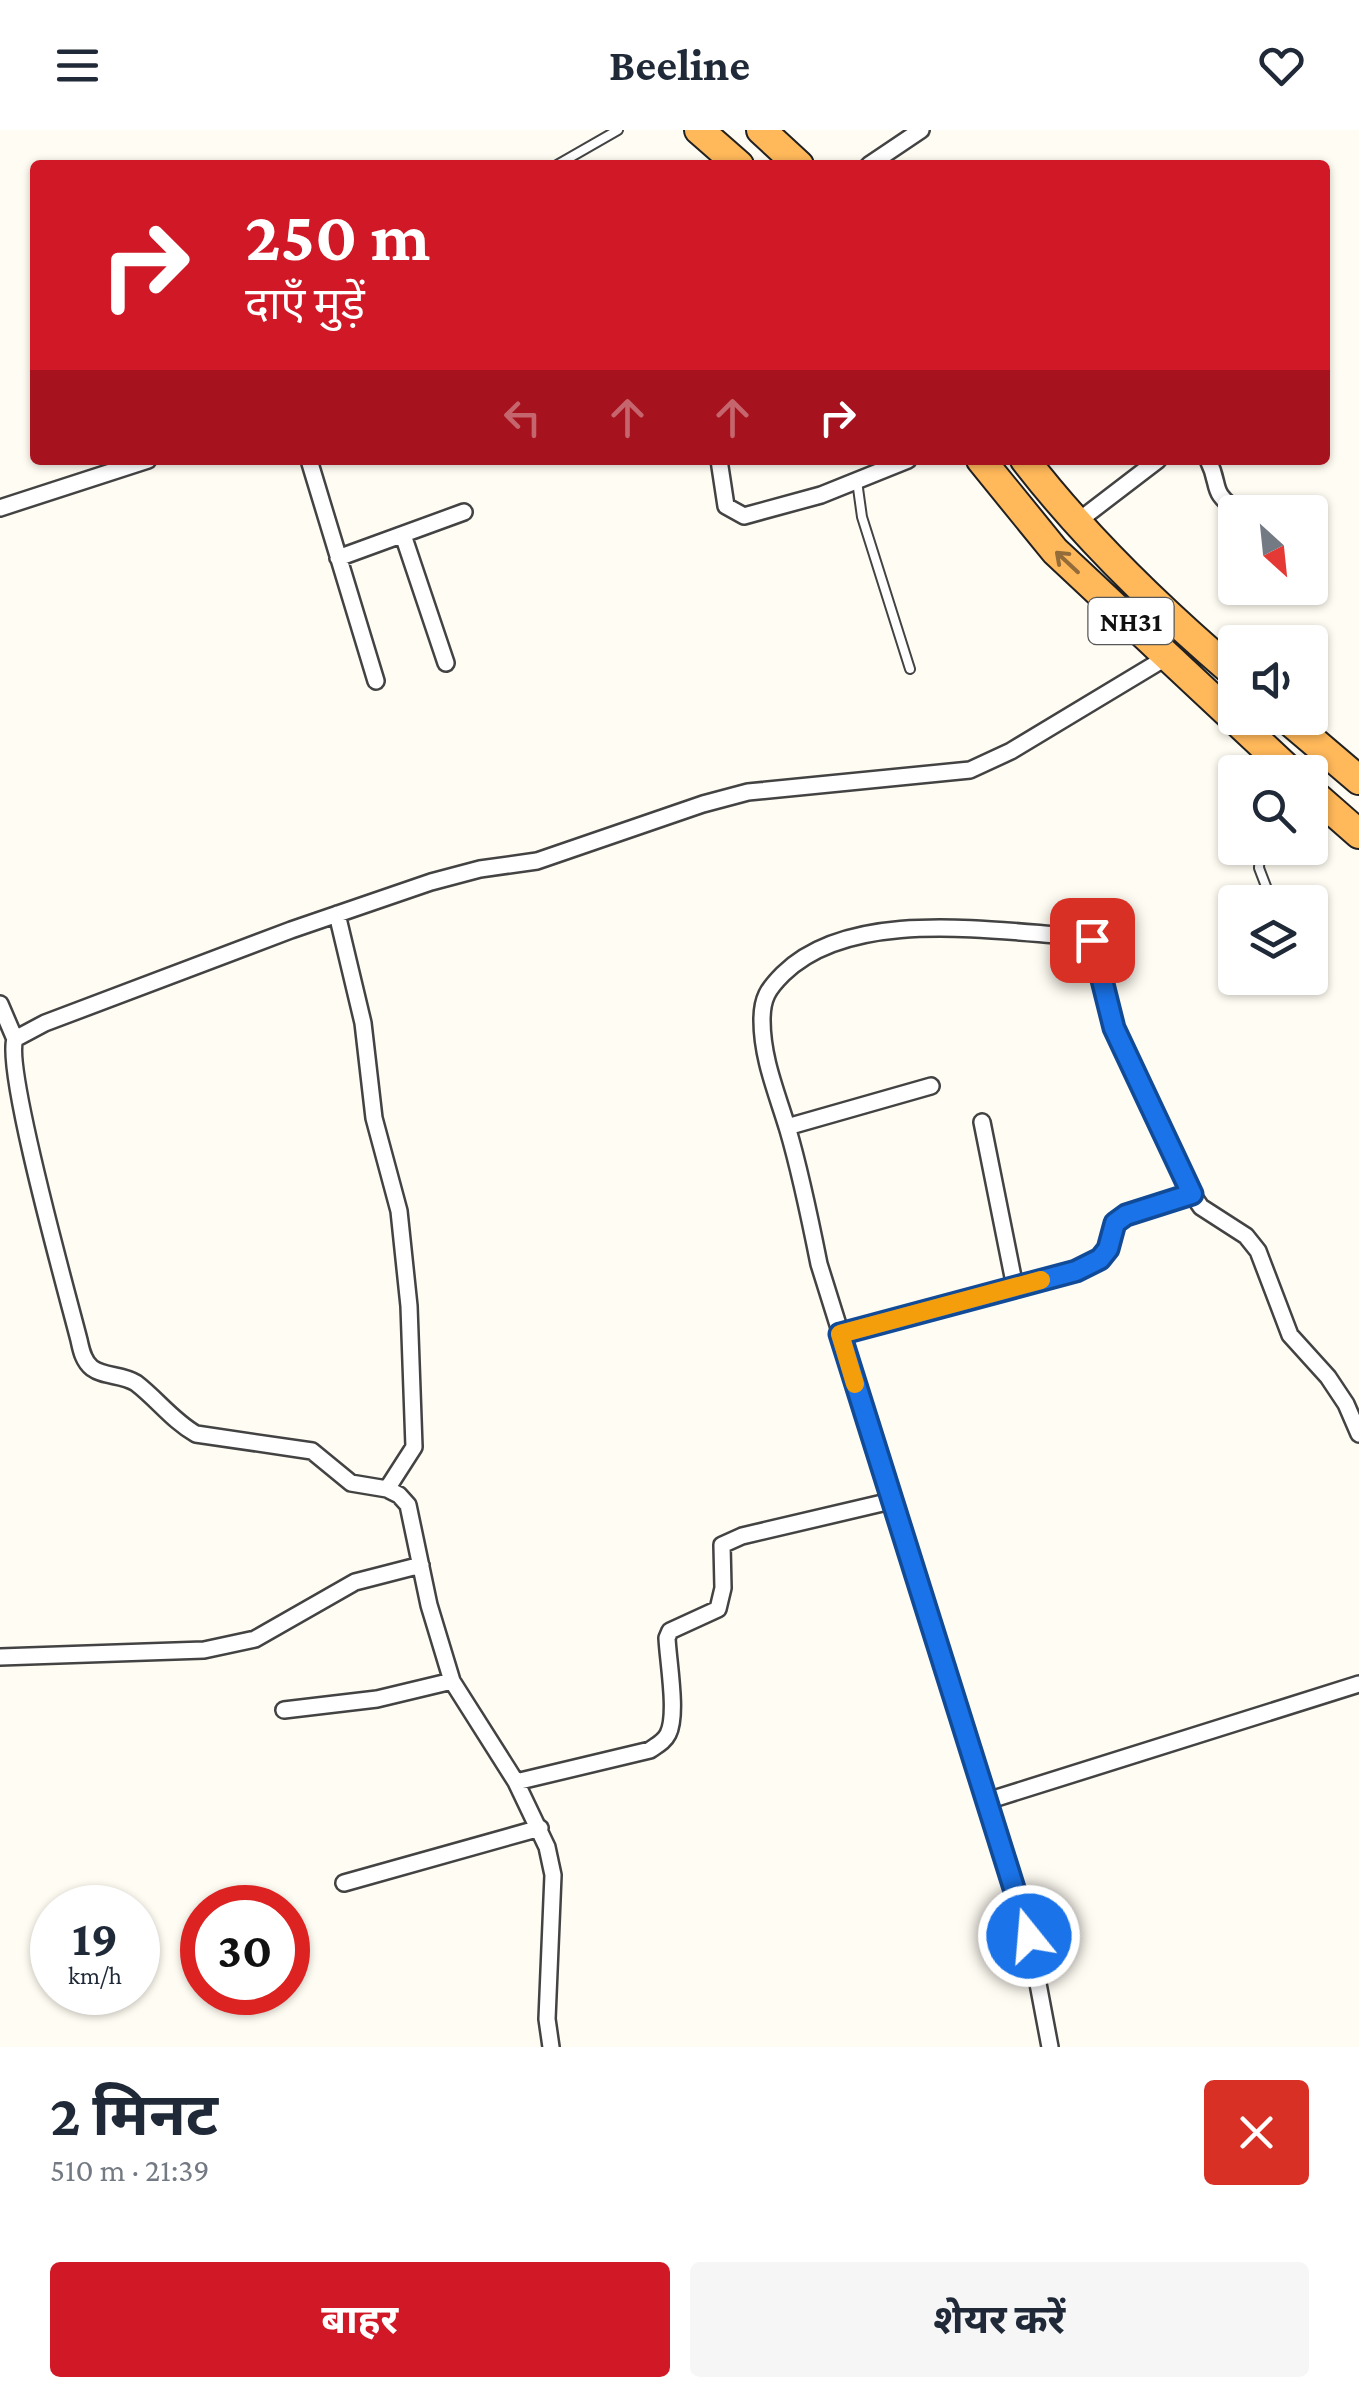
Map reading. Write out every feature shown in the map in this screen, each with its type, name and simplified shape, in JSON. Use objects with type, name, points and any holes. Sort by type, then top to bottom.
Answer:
[{"type":"highway","points":[[699,130],[732,160]]},
{"type":"highway","points":[[761,130],[794,160]]},
{"type":"highway","name":"NH31","points":[[985,465],[1056,551],[1273,755]]},
{"type":"highway","name":"NH31","points":[[1029,465],[1078,522],[1218,659]]},
{"type":"highway","points":[[1308,735],[1355,771]]},
{"type":"highway","points":[[1328,807],[1359,834]]},
{"type":"street","points":[[877,160],[922,130]]},
{"type":"street","points":[[0,508],[133,465]]},
{"type":"street","points":[[310,465],[376,681]]},
{"type":"street","points":[[721,465],[726,506],[744,516],[781,508],[896,465]]},
{"type":"street","points":[[1078,522],[1152,465]]},
{"type":"street","points":[[1209,465],[1218,495]]},
{"type":"street","points":[[338,558],[464,512]]},
{"type":"street","points":[[403,535],[446,663]]},
{"type":"street","points":[[551,2047],[547,2019],[554,1875],[540,1828],[516,1782],[452,1681],[441,1652],[408,1506],[387,1489],[351,1483],[312,1451],[196,1434],[137,1384],[102,1373],[88,1364],[78,1340],[29,1138],[11,1048],[15,1039],[44,1023],[336,914],[431,882],[537,861],[658,817],[748,792],[970,770],[1011,751],[1169,657],[1193,638]]},
{"type":"street","points":[[336,914],[364,1023],[374,1118],[400,1211],[409,1306],[414,1446],[387,1489]]},
{"type":"street","points":[[1050,2047],[1029,1936],[819,1264],[787,1127],[773,1089],[762,1018],[766,991],[800,958],[854,938],[909,930],[955,929],[1084,937],[1095,947],[1114,1028],[1192,1194],[1214,1217],[1246,1236],[1258,1251],[1290,1334],[1346,1404],[1359,1434]]},
{"type":"street","points":[[0,1004],[15,1039]]},
{"type":"street","points":[[787,1127],[931,1086]]},
{"type":"street","points":[[982,1122],[1015,1287]]},
{"type":"street","points":[[840,1334],[1089,1265],[1108,1249],[1115,1223],[1126,1215],[1192,1194]]},
{"type":"street","points":[[516,1782],[650,1750],[663,1741],[671,1727],[672,1712],[667,1638],[670,1631],[718,1609],[723,1588],[720,1554],[722,1546],[730,1540],[891,1501]]},
{"type":"street","points":[[0,1657],[204,1650],[236,1644],[270,1631],[356,1582],[421,1565]]},
{"type":"street","points":[[284,1710],[416,1692],[452,1681]]},
{"type":"street","points":[[988,1801],[1359,1684]]},
{"type":"street","points":[[344,1882],[540,1828]]},
{"type":"lane","points":[[566,160],[618,130]]},
{"type":"lane","points":[[857,482],[862,516],[910,669]]},
{"type":"slow traffic","points":[[855,1384],[840,1334],[1041,1280]]},
{"type":"route","points":[[1029,1936],[840,1334],[1076,1271],[1100,1259],[1108,1249],[1115,1223],[1126,1215],[1192,1194],[1114,1028],[1092,940]]}]
